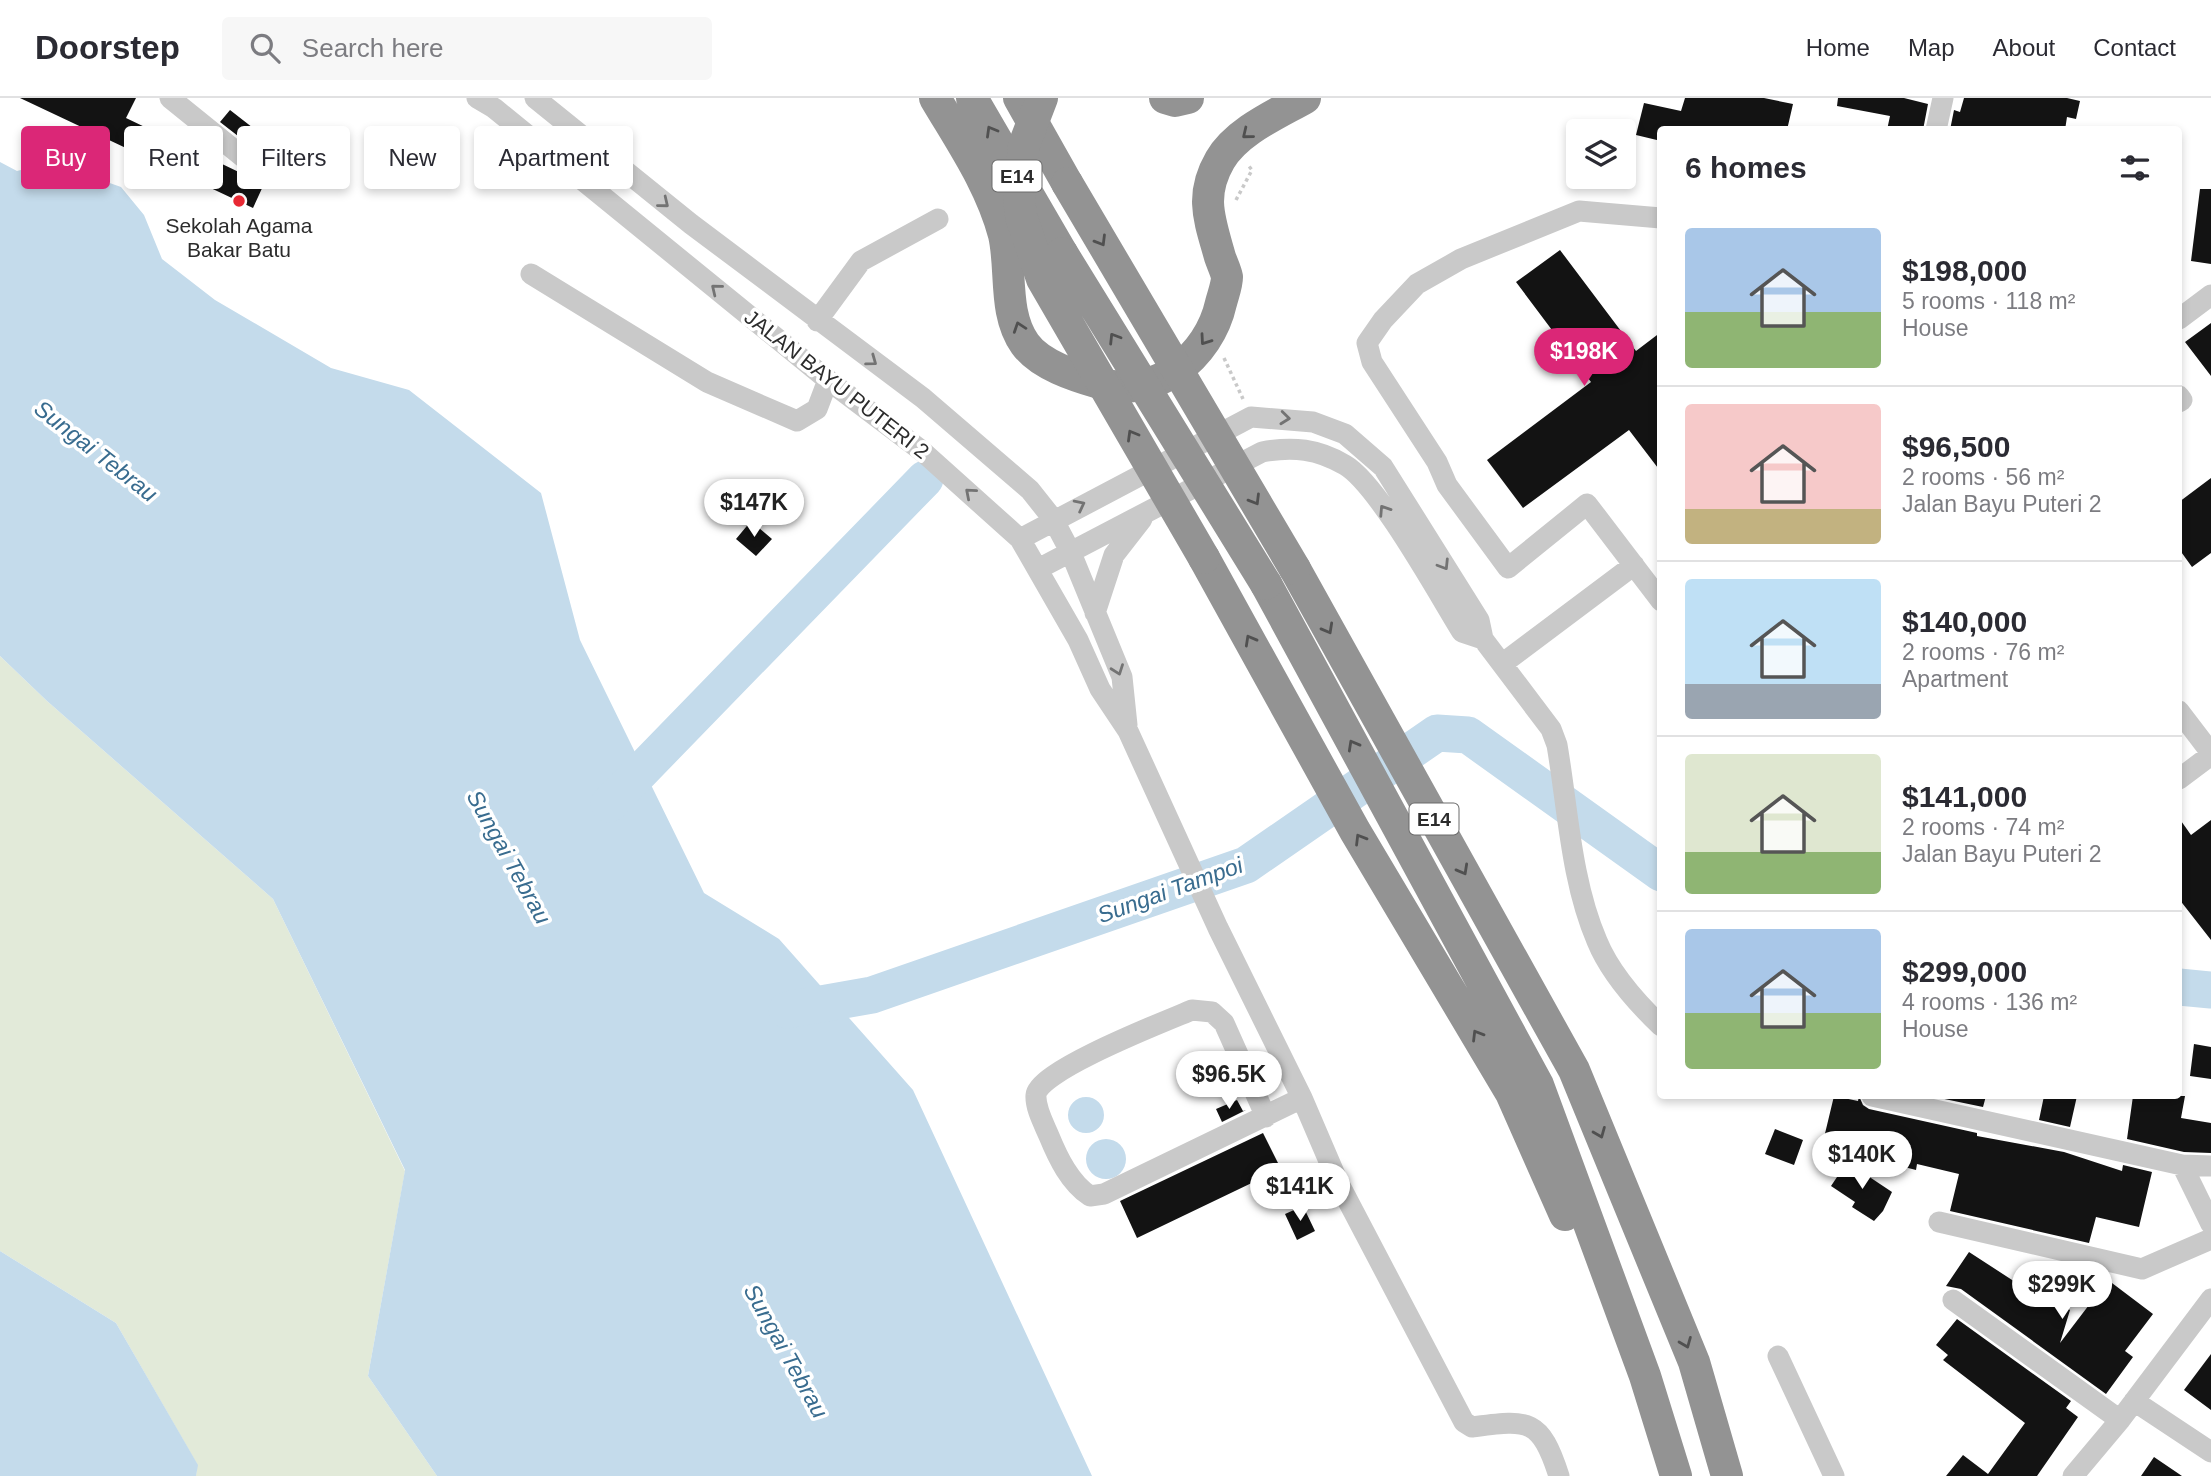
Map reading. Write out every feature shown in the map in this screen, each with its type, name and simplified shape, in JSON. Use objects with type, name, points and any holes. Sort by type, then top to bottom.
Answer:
[{"type":"highway","points":[[935,98],[991,193],[1004,238],[1007,285],[1026,345],[1045,360],[1076,376],[1116,388],[1158,382],[1193,358],[1216,325],[1227,278],[1206,207],[1211,182],[1221,159],[1237,142],[1258,125],[1305,98]]},
{"type":"highway","name":"E14","points":[[972,98],[1062,253],[1266,584],[1525,1089],[1646,1376],[1676,1476]]},
{"type":"highway","name":"E14","points":[[1019,98],[1295,569],[1574,1070],[1694,1363],[1727,1476]]},
{"type":"highway","points":[[1042,98],[1024,145],[1019,198],[1021,216],[1042,279],[1204,558],[1355,831],[1525,1089]]},
{"type":"highway","points":[[1165,98],[1175,101],[1188,98]]},
{"type":"street","points":[[170,98],[237,152]]},
{"type":"street","name":"JALAN BAYU PUTERI 2","points":[[535,98],[817,321],[933,406],[1030,490],[1053,519],[1071,553],[1122,677],[1128,731]]},
{"type":"street","points":[[1937,126],[1943,98]]},
{"type":"street","name":"JALAN BAYU PUTERI 2","points":[[490,101],[828,380],[922,451],[1020,539],[1100,689],[1128,731],[1218,928],[1302,1098],[1338,1182],[1464,1422],[1468,1427],[1502,1421],[1532,1429],[1548,1442],[1559,1476]]},
{"type":"street","points":[[1657,218],[1579,211],[1461,259],[1417,284],[1382,320],[1367,343],[1372,362],[1437,462],[1447,485],[1508,568],[1587,504],[1657,596]]},
{"type":"street","points":[[817,321],[861,261],[938,219]]},
{"type":"street","points":[[531,274],[707,382],[797,421],[817,409],[828,380]]},
{"type":"street","points":[[2182,317],[2211,295]]},
{"type":"street","points":[[1020,539],[1053,519],[1251,417],[1312,422],[1345,434],[1383,467],[1479,620],[1483,639],[1551,729],[1557,745],[1584,903],[1597,941],[1612,969],[1642,1008],[1657,1022]]},
{"type":"street","points":[[1038,569],[1262,452],[1287,447],[1316,451],[1347,466],[1371,489],[1462,632],[1483,639]]},
{"type":"street","points":[[1095,612],[1114,555],[1128,533],[1154,507]]},
{"type":"street","points":[[1502,664],[1634,565]]},
{"type":"street","points":[[2182,715],[2211,754],[2182,777]]},
{"type":"street","points":[[1266,1117],[1224,1023],[1212,1012],[1192,1010],[1078,1061],[1040,1083],[1035,1095],[1053,1147],[1077,1187],[1090,1196],[1104,1194],[1266,1117],[1302,1098]]},
{"type":"street","points":[[1885,1099],[2182,1165],[2211,1166]]},
{"type":"street","points":[[2182,1165],[2211,1224]]},
{"type":"street","points":[[1939,1223],[2142,1269],[2211,1239]]},
{"type":"street","points":[[2073,1476],[2120,1420],[2211,1299]]},
{"type":"street","points":[[1953,1300],[2120,1420]]},
{"type":"street","points":[[1778,1356],[1834,1476]]},
{"type":"street","points":[[2134,1401],[2211,1452]]},
{"type":"green space","points":[[0,656],[47,701],[273,899],[405,1171],[368,1376],[437,1476],[196,1476],[197,1464],[116,1323],[0,1251]]},
{"type":"water","name":"Sungai Tebrau","points":[[0,162],[17,171],[21,170],[21,189],[110,189],[110,183],[121,187],[144,215],[162,259],[215,300],[331,368],[409,390],[541,493],[580,640],[704,893],[779,939],[913,1090],[1092,1476],[437,1476],[368,1376],[405,1170],[273,899],[47,701],[0,656]]},
{"type":"water","points":[[1086,1097],[1099,1102],[1104,1115],[1099,1128],[1086,1133],[1073,1128],[1068,1115],[1073,1102]]},
{"type":"water","points":[[1106,1139],[1120,1145],[1126,1159],[1120,1173],[1106,1179],[1092,1173],[1086,1159],[1092,1145]]},
{"type":"water","points":[[0,1251],[116,1323],[198,1465],[196,1476],[0,1476]]},
{"type":"building","points":[[20,98],[136,98],[126,118],[143,126],[124,126],[124,147],[110,140],[110,126],[79,126]]},
{"type":"building","points":[[1685,98],[1764,98],[1793,104],[1788,126],[1657,126],[1657,140],[1636,135],[1644,103],[1681,111]]},
{"type":"building","points":[[1838,98],[1904,98],[1928,104],[1924,126],[1888,126],[1890,116],[1837,106]]},
{"type":"building","points":[[1964,98],[2067,98],[2080,101],[2076,119],[2067,117],[2066,126],[1951,126],[1954,110],[1960,112]]},
{"type":"building","points":[[230,110],[251,126],[237,126],[237,135],[220,122]]},
{"type":"building","points":[[223,164],[237,171],[237,189],[262,189],[253,208],[213,189],[223,189]]},
{"type":"building","points":[[2200,189],[2211,189],[2211,264],[2191,261]]},
{"type":"building","points":[[1560,250],[1636,351],[1657,335],[1657,467],[1629,430],[1523,508],[1487,460],[1591,382],[1516,282]]},
{"type":"building","points":[[2211,323],[2211,376],[2185,342]]},
{"type":"building","points":[[2211,478],[2211,553],[2192,567],[2182,553],[2182,500]]},
{"type":"building","points":[[751,521],[772,539],[756,556],[736,539]]},
{"type":"building","points":[[2211,820],[2211,940],[2182,903],[2182,822],[2191,835]]},
{"type":"building","points":[[2194,1044],[2211,1047],[2211,1079],[2190,1076]]},
{"type":"building","points":[[2182,1096],[2185,1096],[2181,1118],[2211,1123],[2211,1153],[2184,1152],[2127,1139],[2133,1099],[2182,1099]]},
{"type":"building","points":[[1833,1099],[1860,1099],[1869,1109],[1977,1133],[1977,1136],[2064,1152],[2122,1171],[2123,1165],[2152,1172],[2139,1227],[2096,1217],[2089,1243],[1950,1211],[1959,1174],[1917,1164],[1916,1170],[1822,1146]]},
{"type":"building","points":[[1944,1099],[1985,1099],[1983,1107]]},
{"type":"building","points":[[2043,1099],[2076,1099],[2070,1127],[2039,1120]]},
{"type":"building","points":[[1237,1100],[1243,1111],[1246,1110],[1222,1122],[1216,1109]]},
{"type":"building","points":[[1775,1129],[1803,1140],[1794,1165],[1765,1154]]},
{"type":"building","points":[[1263,1133],[1281,1169],[1137,1238],[1120,1201]]},
{"type":"building","points":[[1847,1162],[1892,1192],[1883,1211],[1874,1221],[1852,1207],[1855,1202],[1831,1186]]},
{"type":"building","points":[[1303,1206],[1315,1231],[1297,1240],[1285,1214]]},
{"type":"building","points":[[1969,1252],[2046,1302],[2050,1296],[2070,1310],[2060,1343],[2108,1280],[2153,1314],[2125,1351],[2133,1357],[2106,1394],[1961,1289],[1946,1286]]},
{"type":"building","points":[[1957,1319],[2071,1401],[2066,1408],[2078,1417],[2037,1476],[1946,1476],[1963,1455],[1988,1474],[2025,1423],[1943,1360],[1948,1355],[1936,1345]]},
{"type":"building","points":[[2211,1354],[2211,1410],[2184,1390]]},
{"type":"building","points":[[2154,1457],[2182,1476],[2141,1476]]},
{"type":"waterway","points":[[609,804],[925,479]]},
{"type":"waterway","name":"Sungai Tampoi","points":[[787,1010],[872,995],[1246,865],[1437,733],[1468,735],[1657,870]]},
{"type":"waterway","name":"Sungai Tampoi","points":[[2182,987],[2211,990]]},
{"type":"place","name":"Sekolah Agama Bakar Batu","points":[[239,201]]}]
